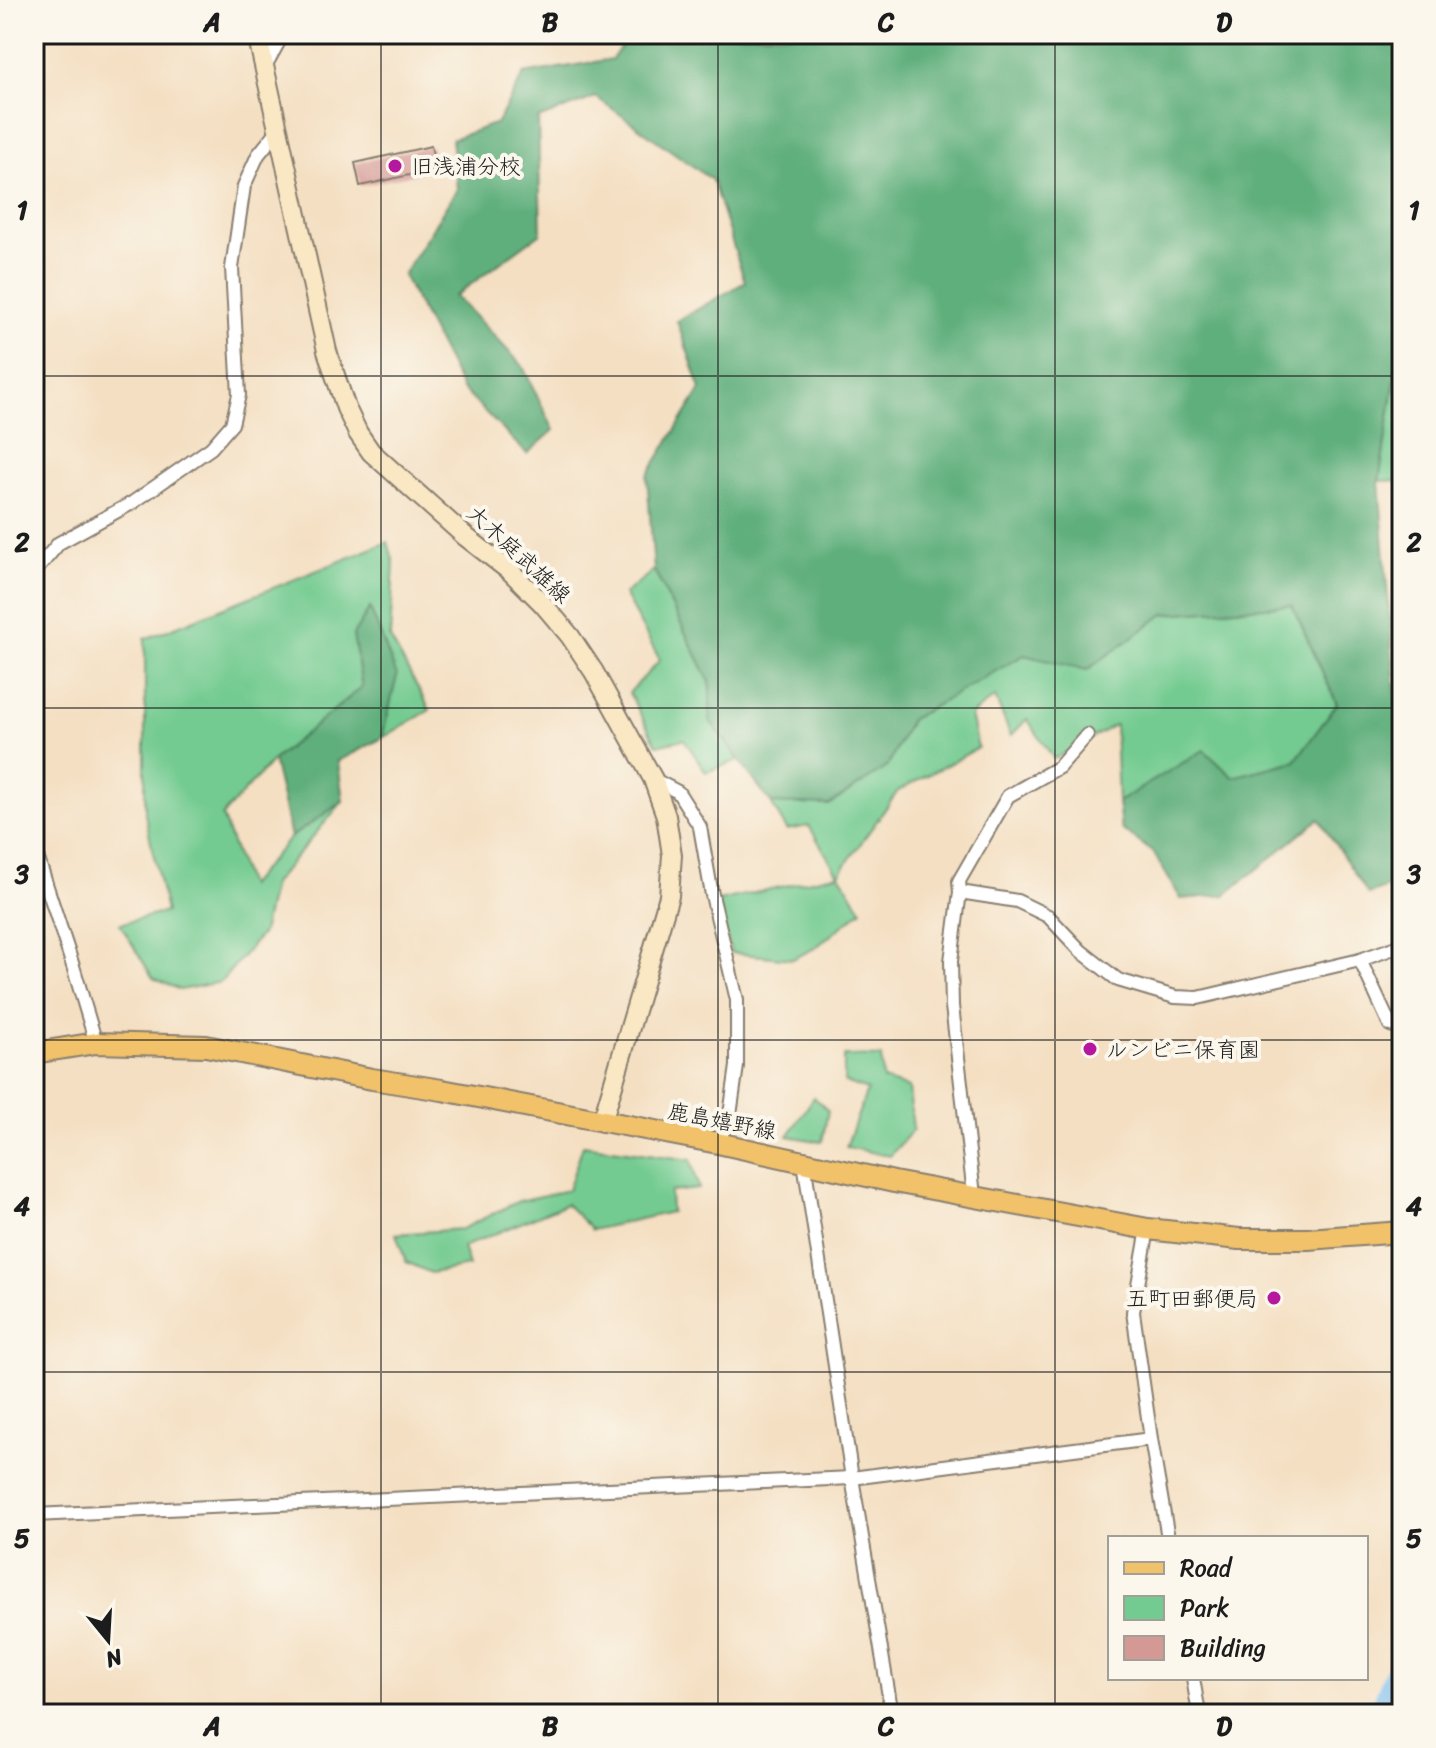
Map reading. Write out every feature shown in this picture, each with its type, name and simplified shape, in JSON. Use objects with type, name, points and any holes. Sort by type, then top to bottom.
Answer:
[{"type":"main road","name":"大木庭武雄線","points":[[257,34],[327,351],[358,433],[371,452],[393,473],[511,572],[570,636],[594,672],[653,779],[666,816],[672,855],[669,896],[602,1122]]},
{"type":"main road","name":"鹿島嬉野線","points":[[34,1053],[96,1043],[206,1046],[718,1143],[894,1182],[1148,1229],[1239,1239],[1308,1239],[1402,1232]]},
{"type":"street","points":[[264,68],[283,34]]},
{"type":"street","points":[[34,576],[59,543],[132,503],[211,448],[232,424],[239,395],[232,268],[244,186],[258,155],[279,129]]},
{"type":"street","points":[[974,1195],[952,1006],[951,961],[959,881],[1008,796],[1059,767],[1087,735]]},
{"type":"street","points":[[653,779],[678,792],[700,827],[712,895],[737,1000],[737,1066],[730,1115],[718,1143]]},
{"type":"street","points":[[34,847],[96,1043]]},
{"type":"street","points":[[960,892],[1017,901],[1028,906],[1048,916],[1081,951],[1118,980],[1175,997],[1198,998],[1360,960],[1402,945]]},
{"type":"street","points":[[1360,960],[1390,1025],[1402,1028]]},
{"type":"street","points":[[804,1162],[892,1714]]},
{"type":"street","points":[[1148,1229],[1133,1312],[1168,1536]]},
{"type":"street","points":[[34,1515],[852,1478],[1151,1439]]},
{"type":"street","points":[[1193,1680],[1199,1714]]},
{"type":"street","points":[[1371,1713],[1402,1708]]},
{"type":"green space","points":[[630,34],[1402,34],[1402,334],[1379,481],[1397,714],[1402,740],[1402,882],[1368,894],[1319,819],[1225,895],[1181,899],[1153,852],[1121,829],[1118,802],[1204,750],[1233,777],[1295,761],[1337,704],[1292,605],[1164,614],[1087,670],[1024,655],[910,720],[888,766],[829,805],[771,803],[710,721],[710,682],[654,570],[647,476],[701,389],[677,321],[745,282],[712,180],[596,97],[538,119],[541,233],[455,296],[522,365],[554,430],[527,454],[462,389],[403,275],[457,189],[452,139],[497,123],[524,74],[612,59]]},
{"type":"green space","points":[[1402,334],[1402,480],[1379,481]]},
{"type":"green space","points":[[388,542],[394,563],[390,638],[430,710],[338,761],[273,760],[222,816],[248,886],[291,837],[343,801],[273,884],[262,933],[221,982],[180,990],[153,978],[120,924],[166,912],[145,814],[145,639]]},
{"type":"green space","points":[[654,570],[710,682],[710,721],[739,760],[706,772],[684,739],[657,745],[629,693],[660,660],[624,594]]},
{"type":"green space","points":[[1293,605],[1337,704],[1295,762],[1233,777],[1204,751],[1118,802],[1115,725],[1054,759],[1027,719],[1011,736],[995,697],[971,715],[978,748],[898,791],[839,874],[862,910],[815,948],[793,959],[731,953],[718,901],[838,874],[809,826],[787,830],[771,803],[829,805],[888,766],[910,720],[1024,655],[1087,670],[1164,614]]},
{"type":"green space","points":[[370,608],[397,676],[382,738],[338,761],[343,801],[291,837],[273,760],[362,687],[353,635]]},
{"type":"green space","points":[[844,1056],[881,1057],[883,1080],[909,1088],[913,1130],[890,1156],[846,1147],[867,1090],[844,1082]]},
{"type":"green space","points":[[814,1097],[828,1111],[822,1142],[788,1136]]},
{"type":"green space","points":[[583,1145],[691,1160],[699,1189],[670,1192],[671,1212],[592,1230],[566,1204],[463,1247],[469,1266],[431,1273],[406,1262],[396,1234],[462,1229],[519,1201],[568,1190]]},
{"type":"building","name":"旧浅浦分校","points":[[431,146],[436,169],[360,186],[355,163]]},
{"type":"waterway","points":[[1383,1714],[1402,1664]]},
{"type":"waterway","points":[[1391,1691],[1402,1689]]},
{"type":"place","name":"旧浅浦分校","points":[[395,166]]},
{"type":"place","name":"ルンビニ保育園","points":[[1090,1049]]},
{"type":"place","name":"五町田郵便局","points":[[1274,1298]]}]
